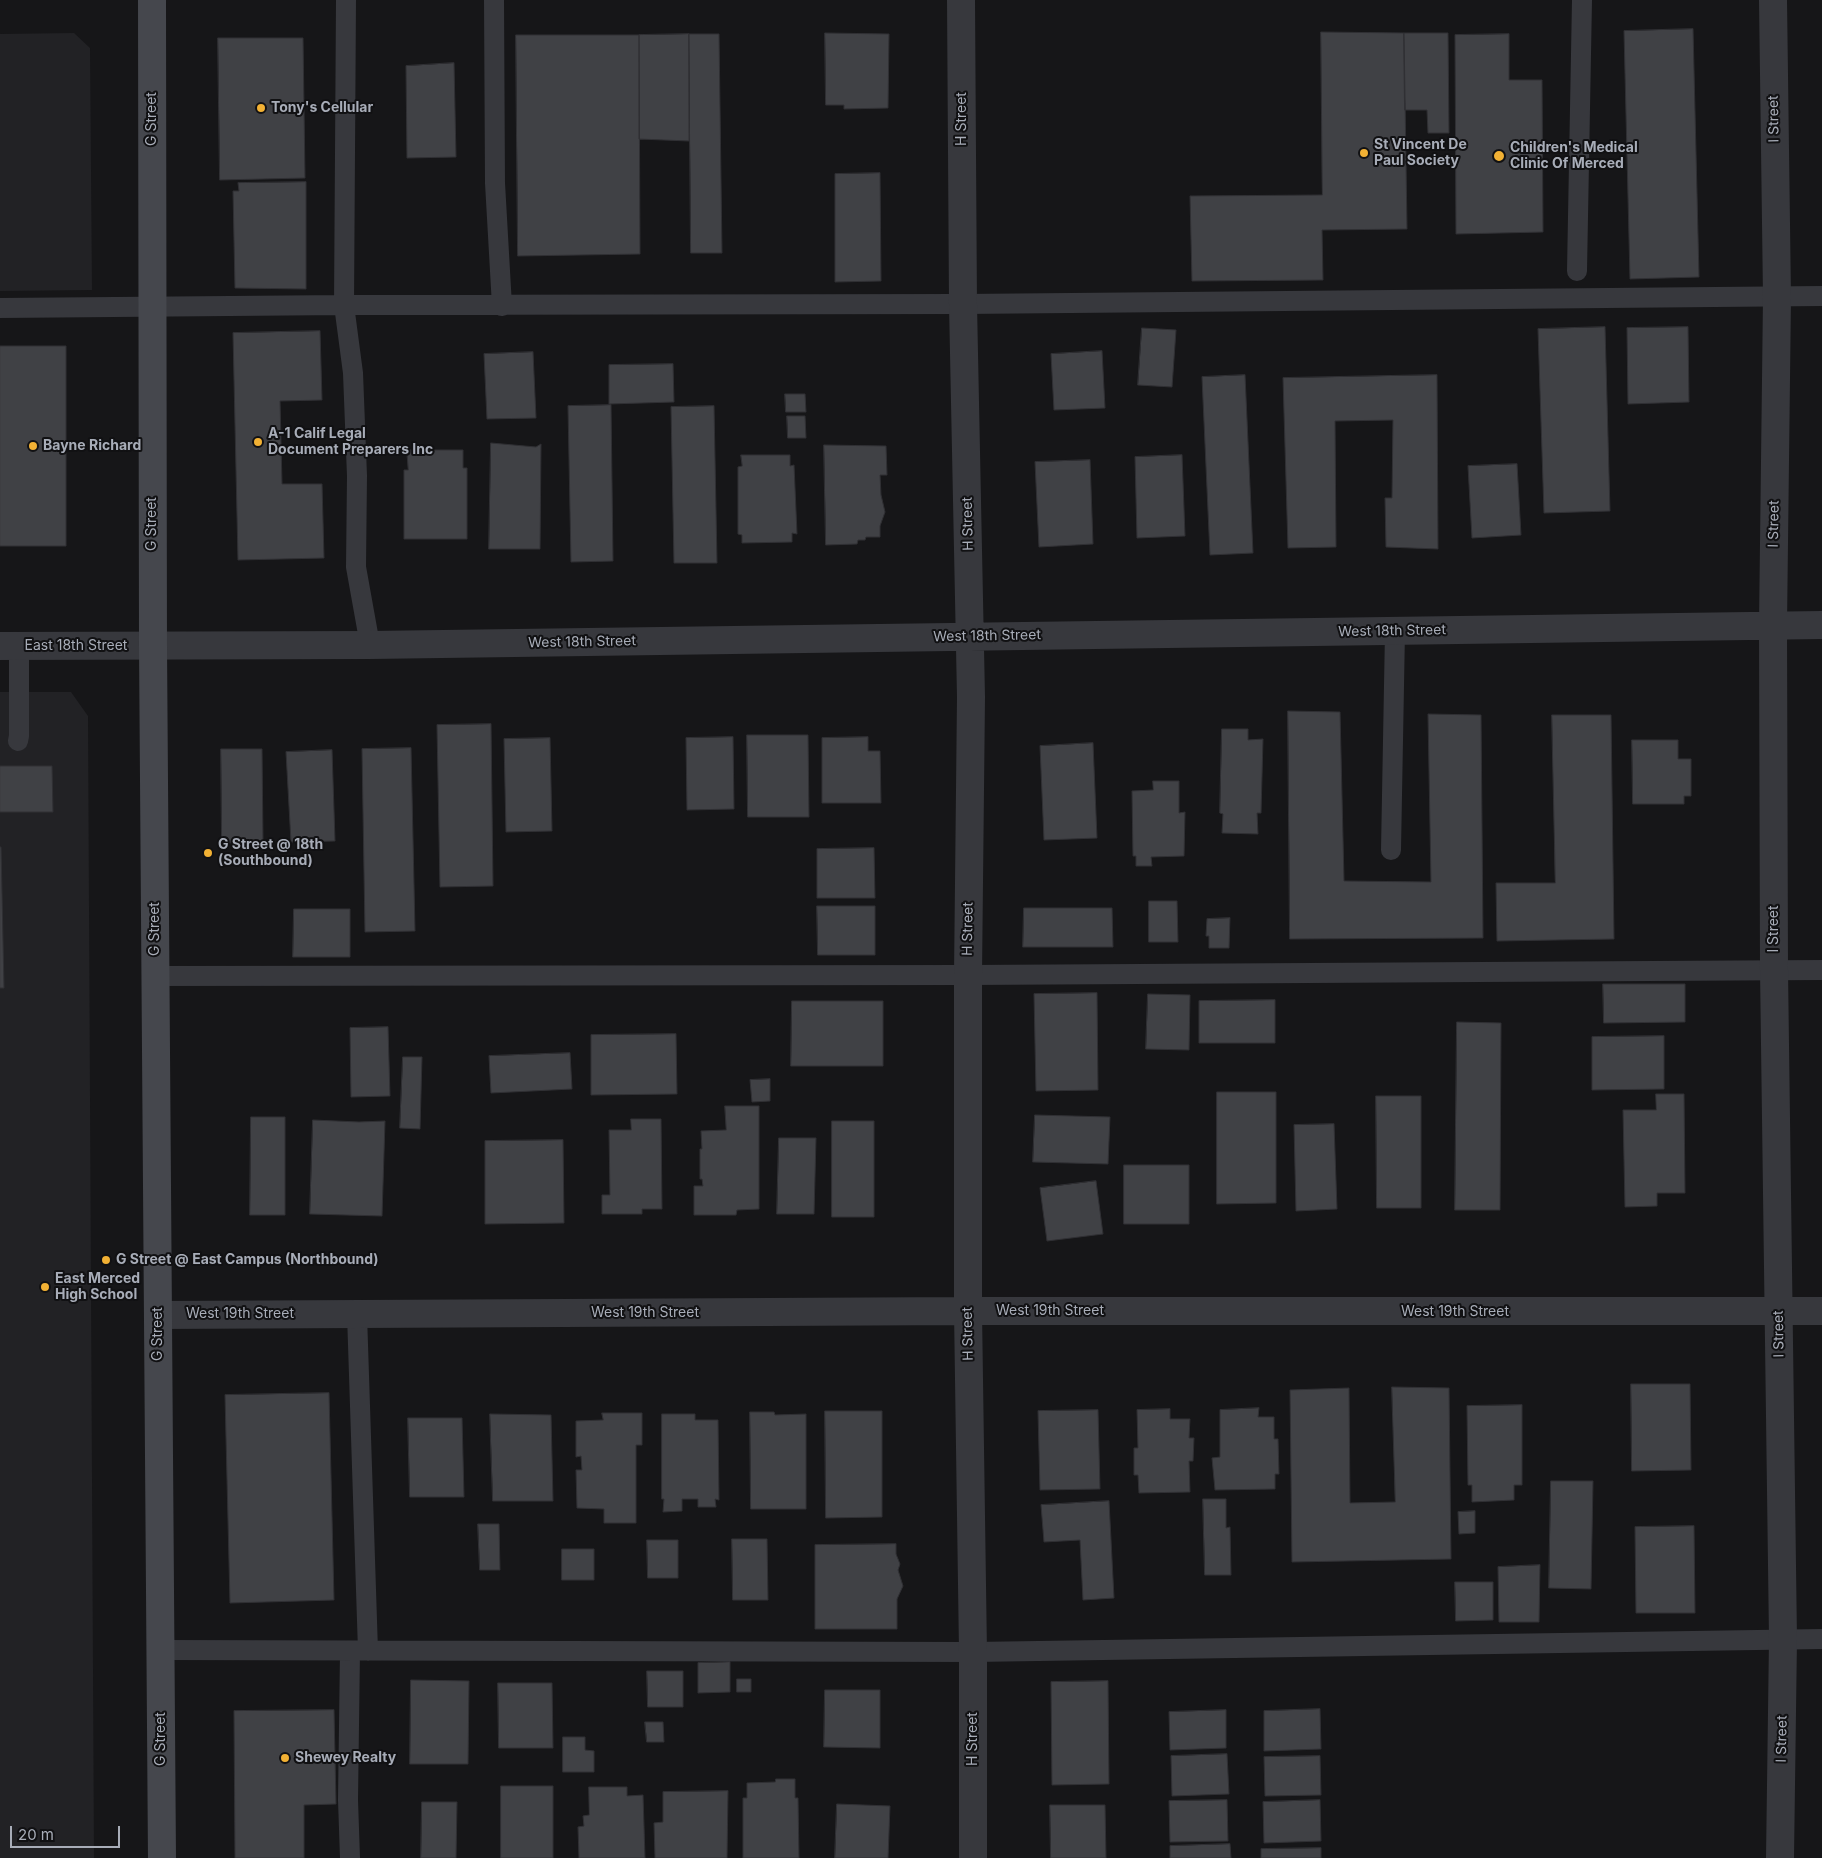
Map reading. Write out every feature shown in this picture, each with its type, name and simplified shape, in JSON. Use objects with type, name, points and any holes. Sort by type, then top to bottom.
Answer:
[{"type":"main road","name":"G Street","points":[[152,0],[152,646],[162,1858]]},
{"type":"street","name":"H Street","points":[[961,0],[963,304],[971,697],[968,975],[968,1311],[973,1652],[973,1858]]},
{"type":"street","name":"I Street","points":[[1773,0],[1777,297],[1773,625],[1774,970],[1784,1639],[1780,1858]]},
{"type":"street","name":"West 18th Street","points":[[152,646],[370,645],[1822,625]]},
{"type":"street","name":"East 18th Street","points":[[9,646],[152,646]]},
{"type":"street","name":"West 19th Street","points":[[158,1315],[968,1311],[1822,1311]]},
{"type":"lane","points":[[346,0],[344,305],[353,373],[356,567],[370,645]]},
{"type":"lane","points":[[494,0],[495,183],[502,306]]},
{"type":"lane","points":[[1578,271],[1582,0]]},
{"type":"lane","points":[[0,308],[344,305],[963,304],[1822,296]]},
{"type":"lane","points":[[1391,850],[1395,630]]},
{"type":"lane","points":[[9,646],[18,741]]},
{"type":"lane","points":[[155,976],[968,975],[1822,970]]},
{"type":"lane","points":[[350,1858],[348,1800],[359,1651],[357,1314]]},
{"type":"lane","points":[[161,1650],[973,1652],[1822,1639]]},
{"type":"shaded area","points":[[74,33],[90,48],[92,290],[0,291],[0,34]]},
{"type":"shaded area","name":"East Merced High School","points":[[0,692],[71,692],[88,716],[94,1858],[0,1858]]},
{"type":"building","points":[[1693,29],[1699,277],[1630,279],[1624,31]]},
{"type":"building","name":"St Vincent De Paul Society","points":[[1321,32],[1404,33],[1407,229],[1322,230],[1323,280],[1192,281],[1190,196],[1322,195]]},
{"type":"building","points":[[825,33],[889,34],[888,108],[844,109],[844,105],[826,105]]},
{"type":"building","points":[[1404,33],[1448,33],[1449,133],[1428,133],[1427,110],[1405,110]]},
{"type":"building","points":[[689,34],[689,141],[639,139],[639,35]]},
{"type":"building","points":[[689,34],[719,34],[722,253],[691,253]]},
{"type":"building","name":"Children's Medical Clinic Of Merced","points":[[1509,34],[1509,80],[1542,80],[1543,232],[1456,234],[1455,35]]},
{"type":"building","points":[[516,35],[639,35],[640,254],[518,256]]},
{"type":"building","name":"Tony's Cellular","points":[[218,38],[303,38],[305,178],[220,180]]},
{"type":"building","points":[[454,63],[456,157],[407,158],[406,66]]},
{"type":"building","points":[[880,173],[881,281],[835,282],[835,174]]},
{"type":"building","points":[[306,182],[306,289],[235,288],[233,191],[239,191],[238,183]]},
{"type":"building","points":[[1605,327],[1610,511],[1544,513],[1538,329]]},
{"type":"building","points":[[1688,327],[1689,402],[1628,404],[1627,328]]},
{"type":"building","points":[[1142,328],[1176,330],[1172,387],[1138,385]]},
{"type":"building","name":"A-1 Calif Legal Document Preparers Inc","points":[[320,331],[322,400],[280,401],[282,484],[322,484],[324,558],[238,560],[233,333]]},
{"type":"building","name":"Bayne Richard","points":[[0,346],[66,346],[66,546],[0,546]]},
{"type":"building","points":[[1102,351],[1105,408],[1054,410],[1051,354]]},
{"type":"building","points":[[533,352],[536,418],[487,419],[484,354]]},
{"type":"building","points":[[673,364],[674,402],[609,404],[609,365]]},
{"type":"building","points":[[1245,375],[1253,553],[1210,555],[1202,377]]},
{"type":"building","points":[[1437,375],[1438,549],[1386,547],[1385,498],[1392,498],[1393,420],[1335,421],[1336,547],[1288,548],[1283,378]]},
{"type":"building","points":[[785,394],[805,394],[806,412],[786,412]]},
{"type":"building","points":[[611,405],[613,561],[571,562],[568,406]]},
{"type":"building","points":[[714,406],[717,563],[674,563],[671,407]]},
{"type":"building","points":[[787,416],[805,416],[806,438],[788,438]]},
{"type":"building","points":[[491,443],[536,447],[541,444],[540,549],[489,549]]},
{"type":"building","points":[[824,445],[886,446],[887,475],[880,475],[881,495],[885,512],[880,526],[880,537],[866,537],[865,540],[858,540],[857,544],[826,545]]},
{"type":"building","points":[[407,450],[463,450],[463,468],[467,468],[467,539],[404,539],[404,470],[408,470]]},
{"type":"building","points":[[741,455],[790,455],[790,466],[794,465],[797,534],[792,533],[792,542],[742,543],[742,535],[738,534],[738,467],[742,466]]},
{"type":"building","points":[[1182,455],[1185,536],[1137,538],[1135,457]]},
{"type":"building","points":[[1090,460],[1093,544],[1039,547],[1035,462]]},
{"type":"building","points":[[1517,464],[1521,535],[1472,538],[1468,466]]},
{"type":"building","points":[[1288,711],[1340,712],[1344,881],[1431,882],[1428,714],[1481,715],[1483,938],[1290,939]]},
{"type":"building","points":[[1552,715],[1611,715],[1614,939],[1497,941],[1496,883],[1555,883]]},
{"type":"building","points":[[491,724],[493,886],[440,887],[437,725]]},
{"type":"building","points":[[1222,729],[1248,729],[1248,740],[1263,739],[1261,813],[1257,813],[1258,834],[1222,833],[1223,814],[1220,813]]},
{"type":"building","points":[[747,735],[808,735],[809,817],[748,817]]},
{"type":"building","points":[[733,737],[734,809],[687,810],[686,738]]},
{"type":"building","points":[[868,737],[868,751],[880,751],[881,803],[822,803],[822,738]]},
{"type":"building","points":[[550,738],[552,831],[506,832],[504,739]]},
{"type":"building","points":[[1632,740],[1678,740],[1678,759],[1691,759],[1691,796],[1684,796],[1684,804],[1633,804]]},
{"type":"building","points":[[1093,743],[1097,838],[1044,840],[1040,746]]},
{"type":"building","points":[[411,748],[415,931],[365,932],[362,749]]},
{"type":"building","points":[[221,749],[262,749],[263,842],[222,843]]},
{"type":"building","points":[[332,750],[335,841],[291,842],[286,752]]},
{"type":"building","points":[[0,766],[52,766],[53,812],[0,812]]},
{"type":"building","points":[[1153,781],[1179,781],[1179,813],[1185,812],[1184,856],[1151,857],[1152,866],[1136,866],[1136,856],[1133,856],[1132,791],[1153,790]]},
{"type":"building","points":[[1,847],[4,988],[0,988]]},
{"type":"building","points":[[874,848],[875,898],[817,898],[817,849]]},
{"type":"building","points":[[1149,901],[1177,901],[1178,942],[1149,942]]},
{"type":"building","points":[[817,906],[875,906],[875,955],[818,955]]},
{"type":"building","points":[[1024,908],[1112,908],[1113,947],[1023,947]]},
{"type":"building","points":[[294,909],[350,909],[350,957],[293,957]]},
{"type":"building","points":[[1230,918],[1229,948],[1209,948],[1209,936],[1206,936],[1207,919]]},
{"type":"building","points":[[1603,984],[1685,984],[1685,1022],[1604,1023]]},
{"type":"building","points":[[1097,993],[1098,1090],[1036,1091],[1034,994]]},
{"type":"building","points":[[1148,994],[1190,995],[1189,1050],[1146,1049]]},
{"type":"building","points":[[1275,1000],[1275,1043],[1199,1043],[1199,1001]]},
{"type":"building","points":[[792,1001],[883,1001],[883,1066],[791,1066]]},
{"type":"building","points":[[1457,1022],[1501,1023],[1500,1210],[1455,1210]]},
{"type":"building","points":[[388,1027],[390,1096],[351,1097],[350,1028]]},
{"type":"building","points":[[676,1034],[677,1094],[591,1095],[591,1035]]},
{"type":"building","points":[[1664,1036],[1664,1089],[1592,1090],[1592,1037]]},
{"type":"building","points":[[570,1053],[572,1089],[491,1093],[489,1056]]},
{"type":"building","points":[[403,1057],[422,1057],[420,1129],[400,1128]]},
{"type":"building","points":[[770,1079],[770,1101],[752,1102],[750,1080]]},
{"type":"building","points":[[1217,1092],[1276,1092],[1276,1203],[1217,1204]]},
{"type":"building","points":[[1656,1094],[1684,1094],[1685,1193],[1657,1193],[1657,1206],[1625,1207],[1623,1110],[1656,1110]]},
{"type":"building","points":[[1376,1096],[1421,1096],[1421,1208],[1377,1208]]},
{"type":"building","points":[[725,1106],[759,1106],[759,1209],[737,1210],[736,1215],[694,1215],[694,1186],[703,1186],[702,1179],[700,1179],[701,1131],[726,1130]]},
{"type":"building","points":[[1035,1115],[1110,1117],[1108,1164],[1033,1162]]},
{"type":"building","points":[[251,1117],[285,1117],[285,1215],[250,1215]]},
{"type":"building","points":[[631,1119],[661,1119],[662,1209],[642,1209],[642,1214],[602,1214],[602,1195],[610,1195],[609,1130],[631,1130]]},
{"type":"building","points":[[313,1120],[385,1121],[382,1216],[310,1214]]},
{"type":"building","points":[[832,1121],[874,1121],[874,1217],[832,1217]]},
{"type":"building","points":[[1334,1124],[1337,1209],[1296,1211],[1294,1125]]},
{"type":"building","points":[[779,1138],[816,1138],[814,1214],[777,1214]]},
{"type":"building","points":[[563,1140],[564,1223],[485,1224],[485,1141]]},
{"type":"building","points":[[1124,1165],[1189,1165],[1189,1224],[1124,1224]]},
{"type":"building","points":[[1096,1181],[1103,1234],[1047,1241],[1040,1188]]},
{"type":"building","points":[[1631,1384],[1690,1384],[1691,1470],[1632,1471]]},
{"type":"building","points":[[1392,1387],[1449,1388],[1451,1559],[1292,1562],[1290,1390],[1349,1388],[1350,1503],[1395,1502]]},
{"type":"building","points":[[329,1393],[334,1600],[230,1603],[225,1395]]},
{"type":"building","points":[[1522,1405],[1522,1485],[1514,1485],[1514,1500],[1472,1502],[1472,1485],[1468,1485],[1467,1406]]},
{"type":"building","points":[[1259,1408],[1258,1417],[1274,1417],[1274,1439],[1278,1439],[1279,1474],[1275,1474],[1275,1489],[1215,1490],[1212,1458],[1220,1457],[1220,1410]]},
{"type":"building","points":[[1170,1409],[1170,1419],[1190,1419],[1189,1438],[1194,1438],[1193,1461],[1189,1461],[1190,1492],[1139,1493],[1138,1475],[1134,1475],[1134,1448],[1138,1448],[1137,1410]]},
{"type":"building","points":[[1098,1410],[1100,1489],[1040,1490],[1038,1411]]},
{"type":"building","points":[[825,1411],[882,1411],[882,1517],[826,1518]]},
{"type":"building","points":[[750,1412],[774,1412],[775,1415],[806,1414],[806,1509],[751,1509]]},
{"type":"building","points":[[602,1413],[642,1413],[642,1445],[636,1445],[636,1523],[604,1523],[604,1509],[577,1508],[576,1470],[582,1470],[581,1456],[576,1457],[576,1421],[603,1420]]},
{"type":"building","points":[[490,1414],[551,1415],[553,1501],[493,1501]]},
{"type":"building","points":[[662,1414],[695,1414],[695,1420],[718,1420],[719,1500],[715,1499],[716,1507],[698,1507],[698,1499],[682,1499],[682,1511],[663,1512]]},
{"type":"building","points":[[408,1418],[462,1418],[464,1497],[410,1497]]},
{"type":"building","points":[[1551,1481],[1593,1481],[1591,1589],[1549,1588]]},
{"type":"building","points":[[1203,1499],[1226,1499],[1226,1528],[1230,1527],[1231,1575],[1205,1575]]},
{"type":"building","points":[[1109,1501],[1114,1598],[1083,1600],[1080,1540],[1044,1542],[1041,1505]]},
{"type":"building","points":[[1475,1511],[1475,1533],[1459,1534],[1458,1512]]},
{"type":"building","points":[[478,1524],[499,1524],[500,1570],[480,1570]]},
{"type":"building","points":[[1694,1526],[1695,1613],[1636,1613],[1635,1527]]},
{"type":"building","points":[[732,1539],[767,1539],[768,1600],[733,1600]]},
{"type":"building","points":[[647,1540],[678,1540],[678,1578],[648,1578]]},
{"type":"building","points":[[896,1544],[896,1554],[900,1564],[898,1570],[903,1586],[897,1599],[897,1629],[815,1629],[815,1545]]},
{"type":"building","points":[[562,1549],[594,1549],[594,1580],[562,1580]]},
{"type":"building","points":[[1540,1565],[1539,1622],[1499,1622],[1498,1567]]},
{"type":"building","points":[[1455,1582],[1493,1582],[1493,1620],[1456,1621]]},
{"type":"building","points":[[730,1662],[730,1692],[698,1693],[698,1663]]},
{"type":"building","points":[[647,1671],[683,1671],[683,1707],[648,1707]]},
{"type":"building","points":[[737,1679],[751,1679],[751,1692],[737,1692]]},
{"type":"building","points":[[411,1680],[469,1681],[468,1764],[410,1764]]},
{"type":"building","points":[[1108,1681],[1109,1784],[1052,1785],[1051,1682]]},
{"type":"building","points":[[498,1683],[552,1683],[553,1748],[499,1748]]},
{"type":"building","points":[[825,1690],[880,1690],[880,1748],[824,1747]]},
{"type":"building","points":[[1320,1709],[1321,1749],[1264,1751],[1264,1711]]},
{"type":"building","name":"Shewey Realty","points":[[334,1710],[336,1804],[304,1805],[304,1858],[235,1858],[234,1711]]},
{"type":"building","points":[[1226,1710],[1226,1748],[1170,1750],[1169,1712]]},
{"type":"building","points":[[645,1722],[663,1722],[664,1742],[647,1742]]},
{"type":"building","points":[[563,1737],[585,1737],[585,1750],[594,1751],[594,1772],[563,1772]]},
{"type":"building","points":[[1227,1754],[1229,1794],[1172,1796],[1171,1756]]},
{"type":"building","points":[[1320,1756],[1321,1795],[1265,1796],[1264,1757]]},
{"type":"building","points":[[776,1779],[795,1779],[795,1798],[798,1798],[799,1858],[743,1858],[743,1798],[747,1798],[747,1783],[775,1782]]},
{"type":"building","points":[[501,1786],[553,1786],[553,1858],[501,1858]]},
{"type":"building","points":[[589,1787],[627,1787],[627,1796],[643,1795],[645,1858],[579,1858],[578,1827],[584,1826],[583,1816],[589,1815]]},
{"type":"building","points":[[728,1791],[727,1858],[655,1858],[654,1823],[663,1822],[663,1792]]},
{"type":"building","points":[[1227,1800],[1228,1841],[1170,1842],[1169,1801]]},
{"type":"building","points":[[1320,1800],[1321,1841],[1264,1843],[1263,1802]]},
{"type":"building","points":[[422,1802],[457,1802],[456,1858],[421,1858]]},
{"type":"building","points":[[837,1804],[890,1806],[888,1858],[835,1858]]},
{"type":"building","points":[[1050,1805],[1105,1805],[1106,1858],[1051,1858]]},
{"type":"building","points":[[1230,1844],[1231,1858],[1170,1858],[1170,1846]]},
{"type":"building","points":[[1321,1848],[1321,1858],[1261,1858],[1261,1849]]},
{"type":"place","name":"Tony's Cellular","points":[[261,108]]},
{"type":"place","name":"St Vincent De Paul Society","points":[[1364,153]]},
{"type":"place","name":"Children's Medical Clinic Of Merced","points":[[1499,156]]},
{"type":"place","name":"A-1 Calif Legal Document Preparers Inc","points":[[258,442]]},
{"type":"place","name":"Bayne Richard","points":[[33,446]]},
{"type":"place","name":"G Street @ 18th (Southbound)","points":[[208,853]]},
{"type":"place","name":"G Street @ East Campus (Northbound)","points":[[106,1260]]},
{"type":"place","name":"East Merced High School","points":[[45,1287]]},
{"type":"place","name":"Shewey Realty","points":[[285,1758]]}]
